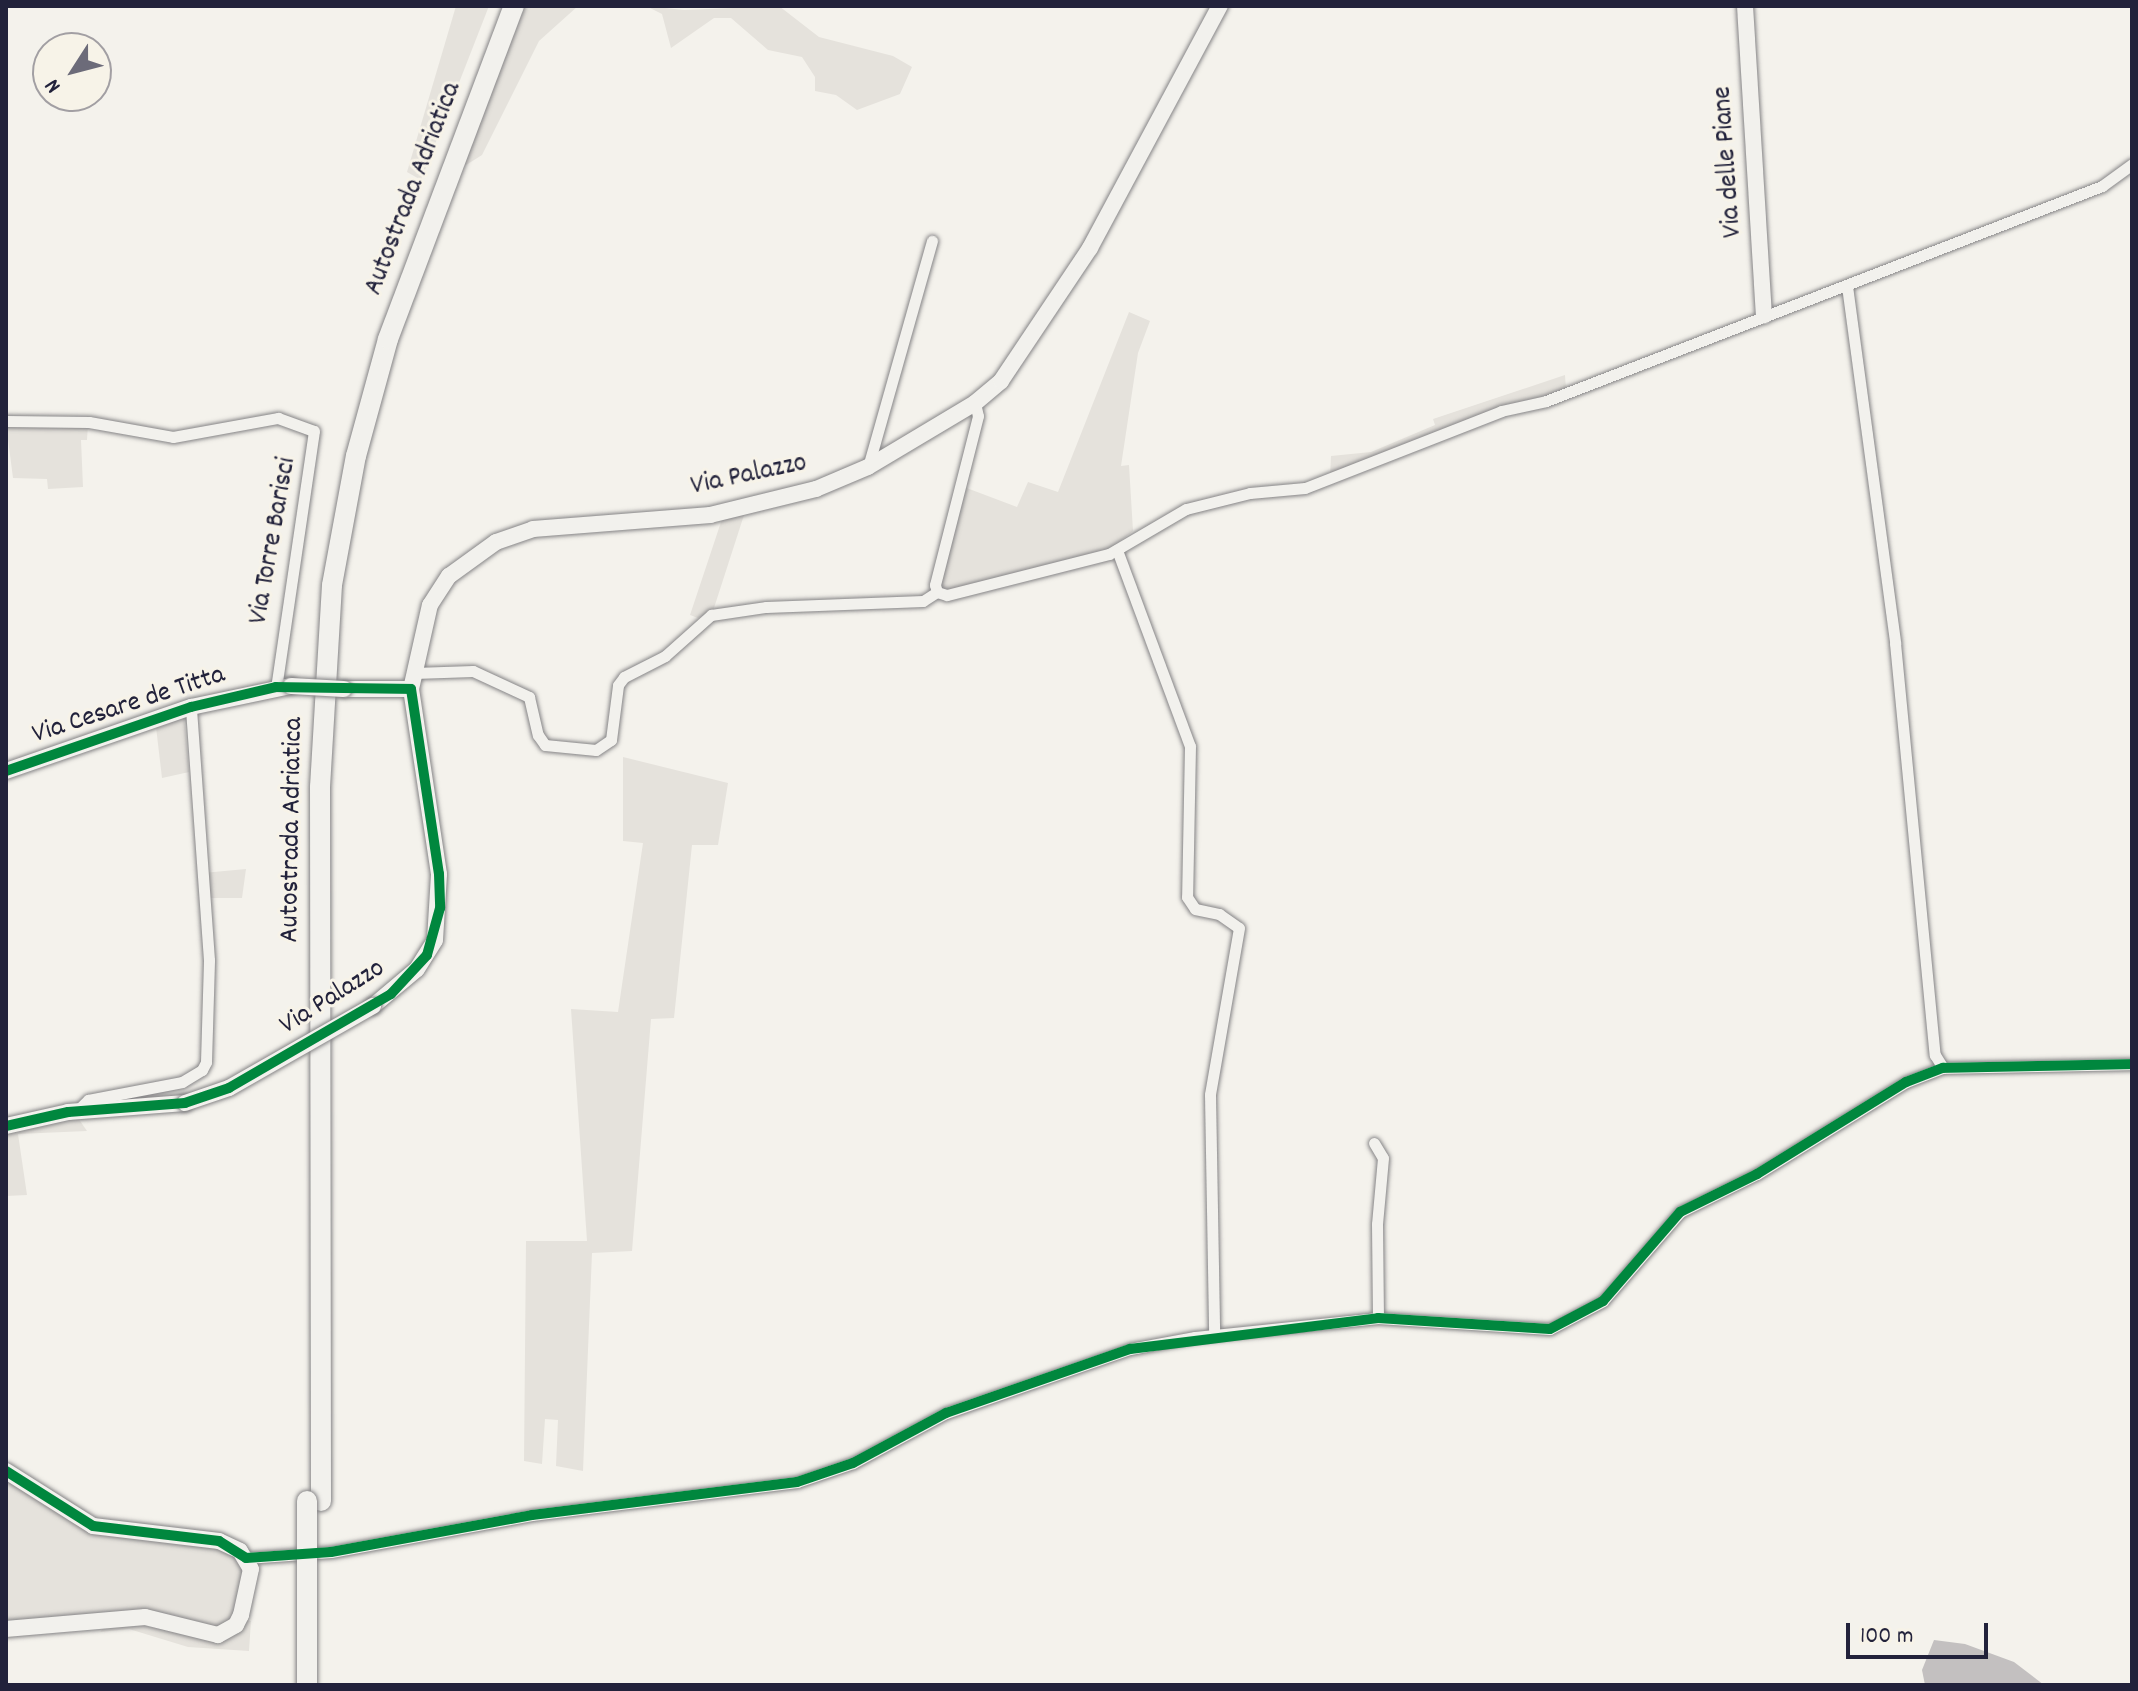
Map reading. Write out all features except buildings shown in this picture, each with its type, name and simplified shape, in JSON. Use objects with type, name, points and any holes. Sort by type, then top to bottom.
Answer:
[{"type":"highway","name":"Autostrada Adriatica","points":[[320,1685],[314,1501],[307,787],[320,584],[337,481],[376,334],[500,6]]},
{"type":"highway","name":"Autostrada Adriatica","points":[[307,1685],[314,1501],[320,787],[332,585],[356,456],[388,339],[514,6]]},
{"type":"street","name":"Via Palazzo","points":[[6,1126],[77,1111],[185,1103],[229,1088],[373,1006],[427,955],[440,908],[412,681],[430,605],[439,589],[496,542],[559,525],[710,515],[770,504],[868,467],[975,403],[1001,381],[1090,248],[1220,6]]},
{"type":"street","name":"Via delle Piane","points":[[1745,6],[1764,315]]},
{"type":"street","points":[[937,592],[947,595],[1117,550],[1186,509],[1250,493],[1305,488],[1847,286],[2102,186],[2132,164]]},
{"type":"street","points":[[868,467],[932,241]]},
{"type":"street","points":[[1847,286],[1895,643],[1935,1055],[1943,1068]]},
{"type":"street","points":[[412,681],[473,671],[529,697],[538,735],[545,745],[596,750],[611,740],[618,685],[624,677],[665,656],[711,615],[766,607],[923,601],[937,592],[978,416],[975,403]]},
{"type":"street","name":"Via Torre Barisci","points":[[6,421],[84,421],[173,437],[278,418],[314,431],[284,686]]},
{"type":"street","points":[[1117,550],[1190,746],[1187,897],[1195,909],[1219,914],[1239,928],[1210,1095],[1214,1335]]},
{"type":"street","name":"Via Cesare de Titta","points":[[6,771],[191,707],[284,686],[344,689],[412,681]]},
{"type":"street","points":[[77,1111],[102,1096],[182,1082],[202,1070],[206,1062],[209,960],[191,707]]},
{"type":"street","points":[[6,1471],[93,1526],[219,1541],[246,1558],[331,1552],[532,1515],[797,1482],[853,1463],[961,1408],[1130,1349],[1214,1335],[1378,1318],[1550,1329],[1613,1291],[1680,1212],[1757,1174],[1906,1082],[1943,1068],[2132,1064]]},
{"type":"street","points":[[1374,1143],[1383,1158],[1377,1224],[1378,1318]]},
{"type":"street","points":[[6,1629],[145,1617],[218,1635],[228,1631],[241,1615],[250,1578],[246,1558]]},
{"type":"shaded area","points":[[456,6],[489,6],[421,180],[407,172]]},
{"type":"shaded area","points":[[525,6],[578,6],[539,41],[482,155],[463,167]]},
{"type":"shaded area","points":[[646,6],[684,10],[779,6],[819,37],[893,56],[912,67],[900,94],[857,110],[836,95],[815,91],[815,77],[802,57],[768,50],[731,18],[714,18],[671,48],[662,14]]},
{"type":"shaded area","points":[[1129,312],[1150,321],[1138,353],[1121,466],[1129,465],[1133,531],[1111,548],[945,591],[938,587],[964,487],[1017,507],[1028,482],[1058,492]]},
{"type":"shaded area","points":[[1565,375],[1566,390],[1330,478],[1331,456],[1371,452],[1435,425],[1433,419]]},
{"type":"shaded area","points":[[6,424],[88,424],[87,440],[81,440],[83,487],[48,489],[47,479],[13,478]]},
{"type":"shaded area","points":[[744,515],[713,611],[698,618],[690,615],[722,519]]},
{"type":"shaded area","points":[[184,717],[189,772],[162,778],[156,727]]},
{"type":"shaded area","points":[[623,757],[728,783],[718,845],[692,845],[674,1018],[651,1019],[632,1251],[592,1253],[583,1471],[556,1466],[558,1420],[545,1419],[542,1464],[524,1461],[526,1241],[587,1241],[571,1009],[618,1012],[643,843],[623,841]]},
{"type":"shaded area","points":[[246,869],[242,898],[206,898],[203,873]]},
{"type":"shaded area","points":[[76,1115],[87,1131],[18,1134],[27,1195],[6,1196],[6,1131]]},
{"type":"shaded area","points":[[6,1475],[91,1533],[235,1551],[247,1571],[239,1613],[212,1633],[176,1621],[6,1624]]},
{"type":"shaded area","points":[[244,1620],[251,1621],[249,1651],[188,1647],[129,1629],[100,1632],[106,1625],[146,1626],[216,1642],[229,1638]]},
{"type":"shaded area","points":[[1934,1640],[1965,1644],[2014,1662],[2044,1685],[1925,1685],[1922,1670]]},
{"type":"cycle path","points":[[6,771],[191,707],[276,687],[411,689],[439,874],[440,908],[427,955],[391,994],[229,1088],[185,1103],[68,1112],[6,1126]]},
{"type":"cycle path","points":[[6,1471],[93,1526],[219,1541],[246,1558],[331,1552],[532,1515],[797,1482],[853,1463],[946,1413],[1130,1349],[1378,1318],[1550,1329],[1603,1301],[1680,1212],[1757,1174],[1906,1082],[1943,1068],[2132,1064]]}]
